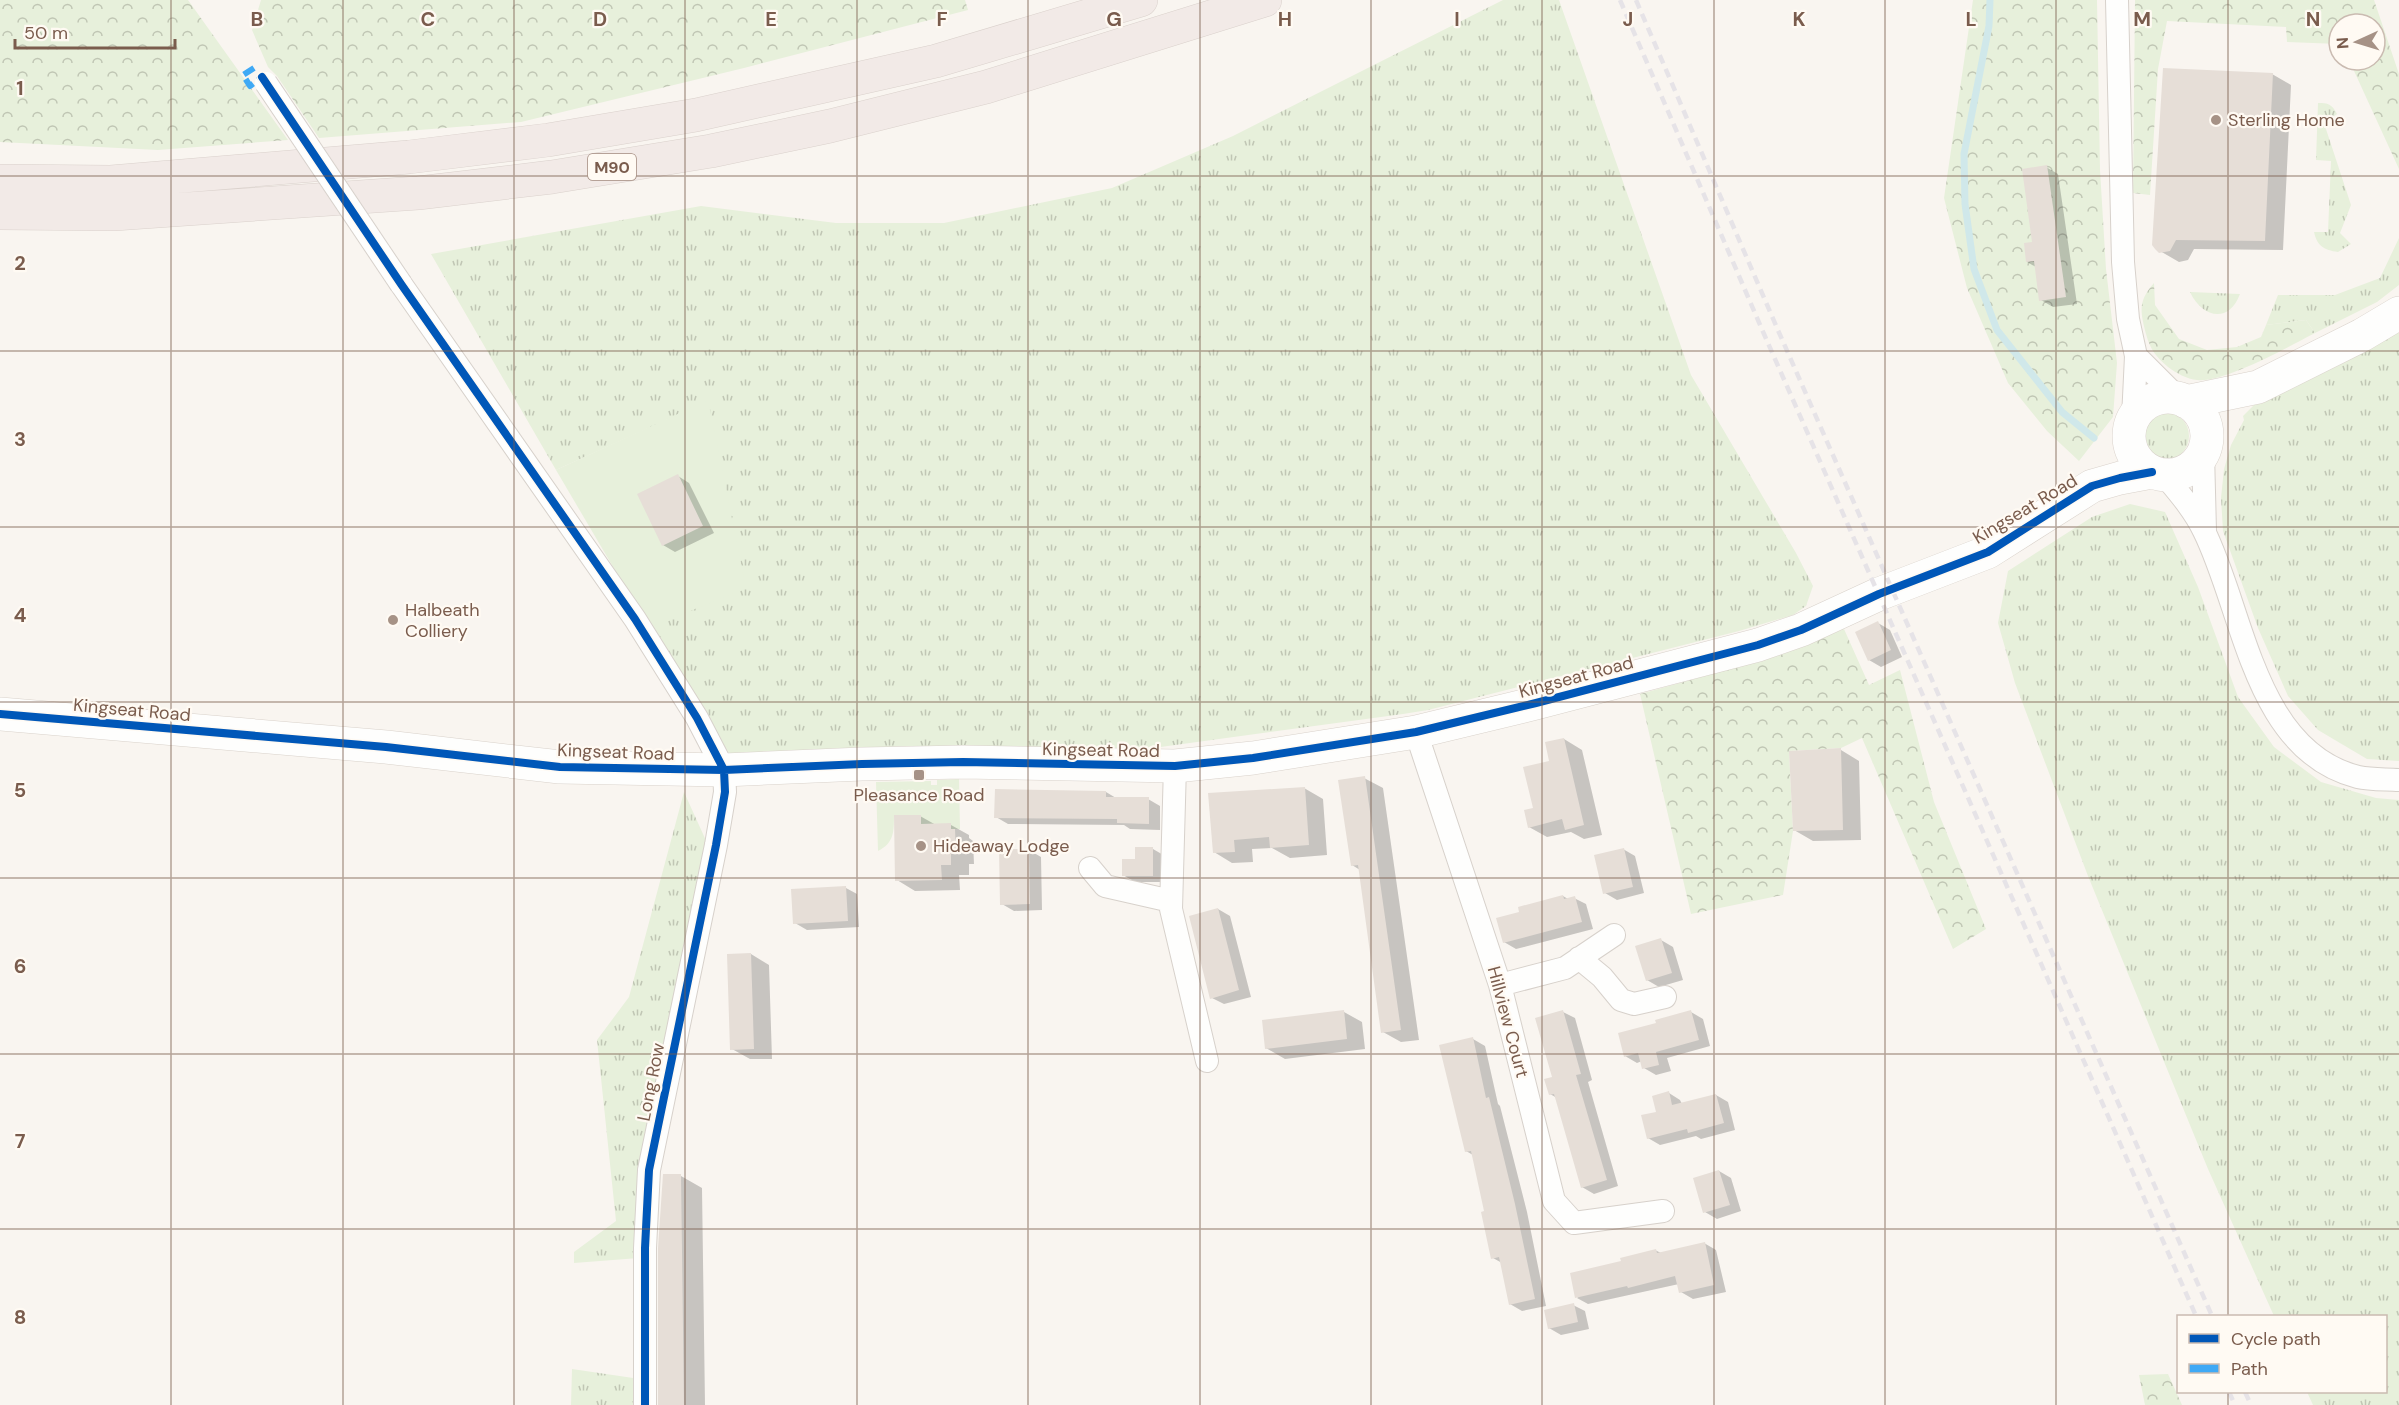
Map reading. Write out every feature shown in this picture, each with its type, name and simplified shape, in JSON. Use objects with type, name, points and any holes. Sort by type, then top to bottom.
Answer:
[{"type":"highway","name":"M90","points":[[0,181],[111,182],[409,157],[548,140],[696,115],[936,61],[1141,0]]},
{"type":"highway","name":"M90","points":[[1207,19],[1254,0]]},
{"type":"highway","name":"M90","points":[[0,213],[114,214],[418,193],[552,177],[711,151],[830,126],[986,87],[1265,0]]},
{"type":"street","points":[[2116,0],[2123,262],[2128,319],[2136,356],[2129,444],[2134,456],[2142,466],[2158,474],[2188,504],[2205,531],[2261,686],[2289,730],[2305,747],[2344,771],[2359,777],[2399,780]]},
{"type":"street","points":[[264,80],[402,284],[635,619],[697,718],[724,770]]},
{"type":"street","name":"Kingseat Road","points":[[0,714],[386,747],[560,767],[724,770],[963,762],[1175,766],[1254,758],[1416,732],[1758,645],[1801,630],[1879,594],[1988,552],[2092,486],[2120,478],[2176,474],[2187,470],[2196,462],[2204,447],[2235,408],[2258,387],[2362,335],[2399,313]]},
{"type":"street","points":[[2136,356],[2183,401],[2196,409],[2202,419],[2206,430],[2204,447],[2205,531]]},
{"type":"street","name":"Kingseat Road","points":[[2092,486],[2141,408],[2152,400],[2163,398],[2183,401],[2258,387]]},
{"type":"street","name":"Hillview Court","points":[[1416,732],[1500,985],[1554,1201],[1574,1223],[1663,1211]]},
{"type":"street","points":[[1175,766],[1171,909],[1207,1061]]},
{"type":"street","name":"Long Row","points":[[645,1405],[645,1248],[649,1170],[716,845],[725,792],[724,770]]},
{"type":"street","points":[[1090,868],[1105,886],[1172,901]]},
{"type":"street","points":[[1500,985],[1565,968],[1614,935]]},
{"type":"street","points":[[1578,958],[1602,977],[1621,999],[1634,1004],[1665,997]]},
{"type":"green space","points":[[0,0],[188,0],[288,140],[158,150],[0,142]]},
{"type":"green space","points":[[261,0],[965,0],[968,10],[744,68],[521,122],[319,138],[277,76],[268,67],[252,30]]},
{"type":"green space","points":[[1503,0],[1559,0],[1691,375],[1796,553],[1813,586],[1806,606],[1793,615],[1739,631],[1428,710],[1124,752],[729,753],[649,628],[708,401],[556,470],[431,254],[701,206],[836,223],[944,223],[1112,188],[1233,136]]},
{"type":"green space","points":[[1973,0],[2097,0],[2100,170],[2106,269],[2117,363],[2113,417],[2079,461],[2047,431],[2008,383],[1967,288],[1944,198]]},
{"type":"green space","points":[[2135,0],[2374,0],[2378,12],[2327,12],[2327,44],[2287,42],[2286,27],[2167,21],[2158,69],[2150,195],[2133,193]]},
{"type":"green space","points":[[2387,38],[2399,74],[2399,169],[2355,72],[2387,72]]},
{"type":"green space","points":[[2318,103],[2329,105],[2337,114],[2324,123],[2351,205],[2340,233],[2351,244],[2338,252],[2322,246],[2317,241],[2314,232],[2328,232],[2331,161],[2316,160]]},
{"type":"green space","points":[[2399,238],[2399,285],[2377,302],[2315,333],[2306,320],[2266,325],[2278,295],[2335,295],[2380,278]]},
{"type":"green space","points":[[2154,283],[2155,305],[2179,339],[2207,350],[2237,347],[2261,337],[2266,325],[2306,320],[2315,333],[2240,370],[2209,379],[2189,378],[2164,363],[2154,352],[2148,339],[2142,319],[2142,307],[2145,295]]},
{"type":"green space","points":[[2190,292],[2240,294],[2229,310],[2215,314],[2201,308]]},
{"type":"green space","points":[[2399,326],[2399,761],[2367,759],[2318,730],[2288,696],[2258,628],[2223,531],[2221,498],[2224,469],[2231,445],[2244,420],[2243,416],[2256,403]]},
{"type":"green space","points":[[708,400],[746,588],[649,628],[556,470]]},
{"type":"green space","points":[[2165,412],[2182,419],[2189,436],[2182,453],[2165,460],[2148,453],[2141,436],[2148,419]]},
{"type":"green space","points":[[2130,504],[2165,512],[2198,587],[2238,697],[2274,747],[2321,782],[2376,798],[2399,800],[2399,1405],[2313,1405],[2307,1393],[2387,1393],[2387,1315],[2274,1315],[2208,1169],[2088,876],[2015,683],[1998,623],[2008,571],[2092,517]]},
{"type":"green space","points":[[1844,629],[1869,685],[1900,670],[1934,802],[1986,929],[1953,949],[1862,738],[1841,748],[1789,751],[1793,831],[1783,895],[1691,914],[1640,694],[1777,656]]},
{"type":"green space","points":[[959,779],[960,829],[951,829],[951,824],[921,824],[920,815],[894,815],[894,827],[890,841],[878,851],[876,782],[931,781],[931,785],[937,785],[937,780]]},
{"type":"green space","points":[[684,792],[708,845],[639,1258],[574,1263],[574,1252],[616,1221],[597,1040],[629,997]]},
{"type":"green space","points":[[572,1369],[640,1379],[639,1405],[571,1405]]},
{"type":"green space","points":[[2168,1374],[2182,1405],[2145,1405],[2139,1375]]},
{"type":"building","name":"Sterling Home","points":[[2163,68],[2273,73],[2265,241],[2176,240],[2170,251],[2159,253],[2152,245]]},
{"type":"building","points":[[2047,165],[2066,297],[2039,301],[2034,261],[2026,262],[2024,243],[2032,242],[2022,169]]},
{"type":"building","points":[[678,474],[703,526],[662,546],[637,494]]},
{"type":"building","points":[[1878,621],[1891,650],[1868,661],[1855,632]]},
{"type":"building","points":[[1564,738],[1584,825],[1565,830],[1562,819],[1528,828],[1524,810],[1533,808],[1523,767],[1549,761],[1545,742]]},
{"type":"building","points":[[1841,748],[1843,830],[1793,831],[1789,751]]},
{"type":"building","points":[[1365,776],[1401,1030],[1381,1033],[1358,865],[1351,866],[1338,780]]},
{"type":"building","points":[[1305,787],[1309,845],[1270,848],[1269,837],[1234,840],[1235,852],[1213,853],[1208,793]]},
{"type":"building","points":[[995,789],[1106,791],[1106,797],[1149,797],[1149,824],[1117,823],[1117,819],[994,818]]},
{"type":"building","points":[[894,815],[921,815],[921,824],[951,823],[951,829],[955,829],[956,854],[951,854],[951,865],[941,865],[942,880],[895,881]]},
{"type":"building","points":[[1135,847],[1153,847],[1153,876],[1122,876],[1122,859],[1135,859]]},
{"type":"building","points":[[1624,848],[1633,887],[1603,894],[1594,855]]},
{"type":"building","points":[[999,849],[1029,849],[1030,904],[1000,905]]},
{"type":"building","points":[[846,886],[848,921],[793,924],[791,889]]},
{"type":"building","points":[[1563,895],[1564,899],[1575,896],[1582,922],[1503,943],[1496,918],[1519,912],[1518,907]]},
{"type":"building","points":[[1218,908],[1239,990],[1210,999],[1189,916]]},
{"type":"building","points":[[1661,938],[1672,973],[1646,981],[1635,946]]},
{"type":"building","points":[[751,953],[754,1049],[730,1050],[727,954]]},
{"type":"building","points":[[1344,1010],[1347,1039],[1265,1049],[1262,1020]]},
{"type":"building","points":[[1563,1010],[1581,1074],[1576,1075],[1607,1180],[1581,1188],[1554,1094],[1549,1095],[1544,1079],[1552,1077],[1535,1018]]},
{"type":"building","points":[[1691,1010],[1699,1040],[1656,1052],[1659,1065],[1642,1069],[1638,1053],[1624,1057],[1618,1033],[1656,1023],[1655,1020]]},
{"type":"building","points":[[1473,1037],[1486,1098],[1489,1097],[1515,1204],[1535,1299],[1509,1305],[1499,1257],[1491,1259],[1481,1212],[1484,1211],[1471,1151],[1465,1152],[1439,1045]]},
{"type":"building","points":[[1669,1091],[1672,1105],[1716,1094],[1724,1123],[1688,1133],[1687,1129],[1647,1139],[1641,1115],[1656,1112],[1652,1096]]},
{"type":"building","points":[[1719,1170],[1730,1205],[1703,1213],[1693,1178]]},
{"type":"building","points":[[663,1174],[681,1174],[684,1405],[658,1405],[658,1248]]},
{"type":"building","points":[[1705,1242],[1714,1285],[1679,1293],[1675,1276],[1575,1298],[1570,1273],[1621,1261],[1620,1258],[1656,1249],[1657,1253]]},
{"type":"building","points":[[1574,1303],[1578,1322],[1548,1329],[1544,1310]]},
{"type":"waterway","points":[[1990,0],[1989,26],[1964,154],[1965,204],[1974,269],[1997,330],[2062,412],[2094,438]]},
{"type":"railway","points":[[1620,0],[1764,334],[2196,1315]]},
{"type":"railway","points":[[1636,0],[1777,328],[2212,1315]]},
{"type":"railway","points":[[2229,1393],[2235,1405]]},
{"type":"railway","points":[[2245,1393],[2251,1405]]},
{"type":"marked path","points":[[254,68],[243,75],[250,86],[262,77]]},
{"type":"cycle path","points":[[262,77],[401,284],[635,619],[697,718],[724,770],[725,792],[716,845],[649,1170],[645,1248],[645,1405]]},
{"type":"cycle path","points":[[0,714],[386,747],[560,767],[724,770],[963,762],[1175,766],[1253,758],[1416,732],[1758,645],[1801,630],[1879,594],[1988,552],[2092,486],[2152,472]]},
{"type":"place","name":"Sterling Home","points":[[2216,120]]},
{"type":"place","name":"Halbeath Colliery","points":[[393,620]]},
{"type":"place","name":"Pleasance Road","points":[[919,775]]},
{"type":"place","name":"Hideaway Lodge","points":[[921,846]]}]
